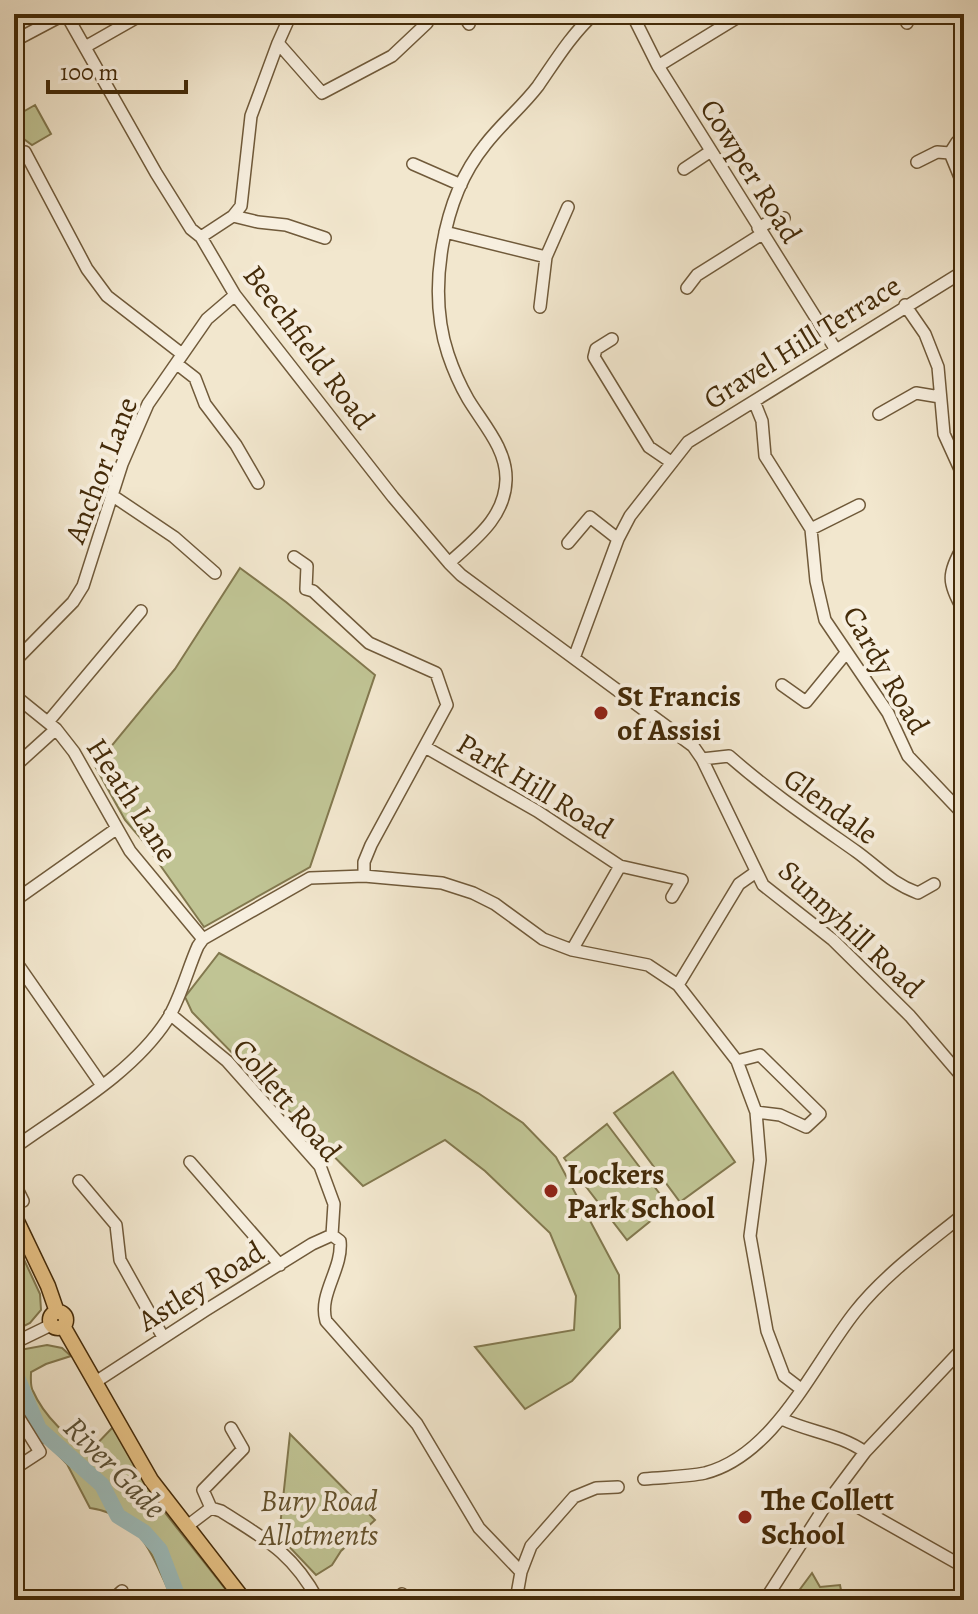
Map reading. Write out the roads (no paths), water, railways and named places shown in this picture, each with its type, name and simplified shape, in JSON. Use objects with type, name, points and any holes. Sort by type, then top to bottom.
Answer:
[{"type":"main road","points":[[14,1215],[48,1286],[57,1321],[97,1381],[151,1480],[244,1600]]},
{"type":"street","points":[[14,41],[65,14]]},
{"type":"street","name":"Beechfield Road","points":[[65,14],[156,173],[191,229],[201,237],[235,295],[393,497],[449,563],[693,746],[702,759]]},
{"type":"street","points":[[85,47],[143,14]]},
{"type":"street","points":[[201,237],[233,216],[241,206],[251,116],[291,14]]},
{"type":"street","points":[[449,563],[489,527],[500,507],[506,480],[500,449],[466,395],[448,354],[441,323],[438,264],[445,232],[461,185],[483,147],[536,88],[574,32],[594,14]]},
{"type":"street","name":"Cowper Road","points":[[632,14],[658,66],[836,350]]},
{"type":"street","points":[[658,66],[743,14]]},
{"type":"street","points":[[278,43],[322,93],[392,56],[427,23]]},
{"type":"street","points":[[950,153],[964,138]]},
{"type":"street","points":[[684,169],[711,151]]},
{"type":"street","points":[[25,152],[87,269],[107,296],[180,359],[195,378],[205,404],[236,445],[258,483]]},
{"type":"street","points":[[917,162],[937,152],[950,153]]},
{"type":"street","points":[[950,153],[964,187]]},
{"type":"street","points":[[413,164],[461,185]]},
{"type":"street","points":[[540,307],[546,257],[568,207]]},
{"type":"street","points":[[233,216],[286,225],[325,238]]},
{"type":"street","points":[[687,288],[697,275],[771,221],[784,218]]},
{"type":"street","points":[[445,232],[546,257]]},
{"type":"street","name":"Gravel Hill Terrace","points":[[574,658],[618,539],[631,514],[693,437],[964,271]]},
{"type":"street","name":"Anchor Lane","points":[[14,662],[73,602],[83,586],[131,442],[148,404],[207,319],[235,295]]},
{"type":"street","points":[[905,305],[925,334],[938,367],[944,434],[964,478]]},
{"type":"street","points":[[612,339],[596,349],[594,357],[649,447],[671,462]]},
{"type":"street","points":[[879,414],[916,393],[940,397]]},
{"type":"street","name":"Cardy Road","points":[[754,401],[762,421],[765,456],[811,529],[816,581],[825,620],[888,713],[908,756],[964,815]]},
{"type":"street","points":[[113,496],[174,537],[215,573]]},
{"type":"street","points":[[811,529],[859,505]]},
{"type":"street","points":[[568,543],[590,517],[618,539]]},
{"type":"street","points":[[964,545],[951,565],[951,589],[964,611]]},
{"type":"street","points":[[294,557],[307,566],[306,589],[313,591],[369,643],[436,673],[447,705],[371,845],[364,862],[364,876]]},
{"type":"street","points":[[14,767],[52,725],[141,611]]},
{"type":"street","points":[[782,685],[806,702],[846,653]]},
{"type":"street","name":"Heath Lane","points":[[14,695],[52,725],[74,752],[130,851],[203,939]]},
{"type":"street","name":"Park Hill Road","points":[[425,747],[537,811],[620,866],[682,880],[672,897]]},
{"type":"street","name":"Glendale","points":[[702,759],[729,756],[768,791],[860,855],[897,885],[918,893],[934,884]]},
{"type":"street","name":"Sunnyhill Road","points":[[702,759],[763,885],[833,940],[910,1016],[964,1079]]},
{"type":"street","points":[[14,901],[116,829]]},
{"type":"street","name":"Park Hill Road","points":[[572,950],[620,866]]},
{"type":"street","points":[[678,985],[739,884],[756,872]]},
{"type":"street","points":[[14,1148],[125,1067],[147,1045],[170,1014],[203,939],[310,878],[364,876],[442,883],[495,904],[543,939],[572,950],[648,965],[678,985],[737,1061],[756,1112],[760,1160],[750,1236],[767,1331],[784,1376],[801,1389]]},
{"type":"street","points":[[14,959],[101,1084]]},
{"type":"street","name":"Collett Road","points":[[170,1014],[227,1061],[320,1166],[334,1204],[332,1235],[340,1241],[341,1251],[322,1309],[326,1321],[417,1424],[479,1528],[521,1572]]},
{"type":"street","points":[[737,1061],[760,1055],[820,1114],[806,1127],[780,1115],[756,1112]]},
{"type":"street","points":[[190,1162],[280,1265]]},
{"type":"street","points":[[79,1181],[116,1225],[120,1260],[163,1337]]},
{"type":"street","points":[[14,1183],[23,1201]]},
{"type":"street","points":[[644,1479],[704,1473],[734,1462],[782,1419],[857,1309],[914,1254],[964,1214]]},
{"type":"street","name":"Astley Road","points":[[97,1381],[312,1244],[332,1235]]},
{"type":"street","points":[[16,1342],[57,1321]]},
{"type":"street","points":[[765,1600],[829,1500],[865,1452],[964,1347]]},
{"type":"street","points":[[14,1410],[40,1452],[14,1469]]},
{"type":"street","points":[[782,1419],[803,1429],[852,1443],[865,1452]]},
{"type":"street","points":[[231,1428],[243,1449],[203,1490],[211,1508],[221,1511],[276,1546],[304,1573],[318,1600]]},
{"type":"street","points":[[516,1600],[521,1572],[531,1546],[574,1497],[596,1488],[618,1487]]},
{"type":"street","points":[[835,1494],[964,1567]]},
{"type":"street","points":[[186,1527],[211,1508]]},
{"type":"street","points":[[112,1600],[122,1591]]},
{"type":"waterway","name":"River Gade","points":[[14,1370],[39,1429],[102,1485],[118,1516],[144,1532],[160,1550],[179,1600]]},
{"type":"place","name":"St Francis of Assisi","points":[[601,713]]},
{"type":"place","name":"Lockers Park School","points":[[551,1191]]},
{"type":"place","name":"The Collett School","points":[[745,1517]]},
{"type":"park label","name":"Bury Road Allotments","points":[[319,1518]]}]
